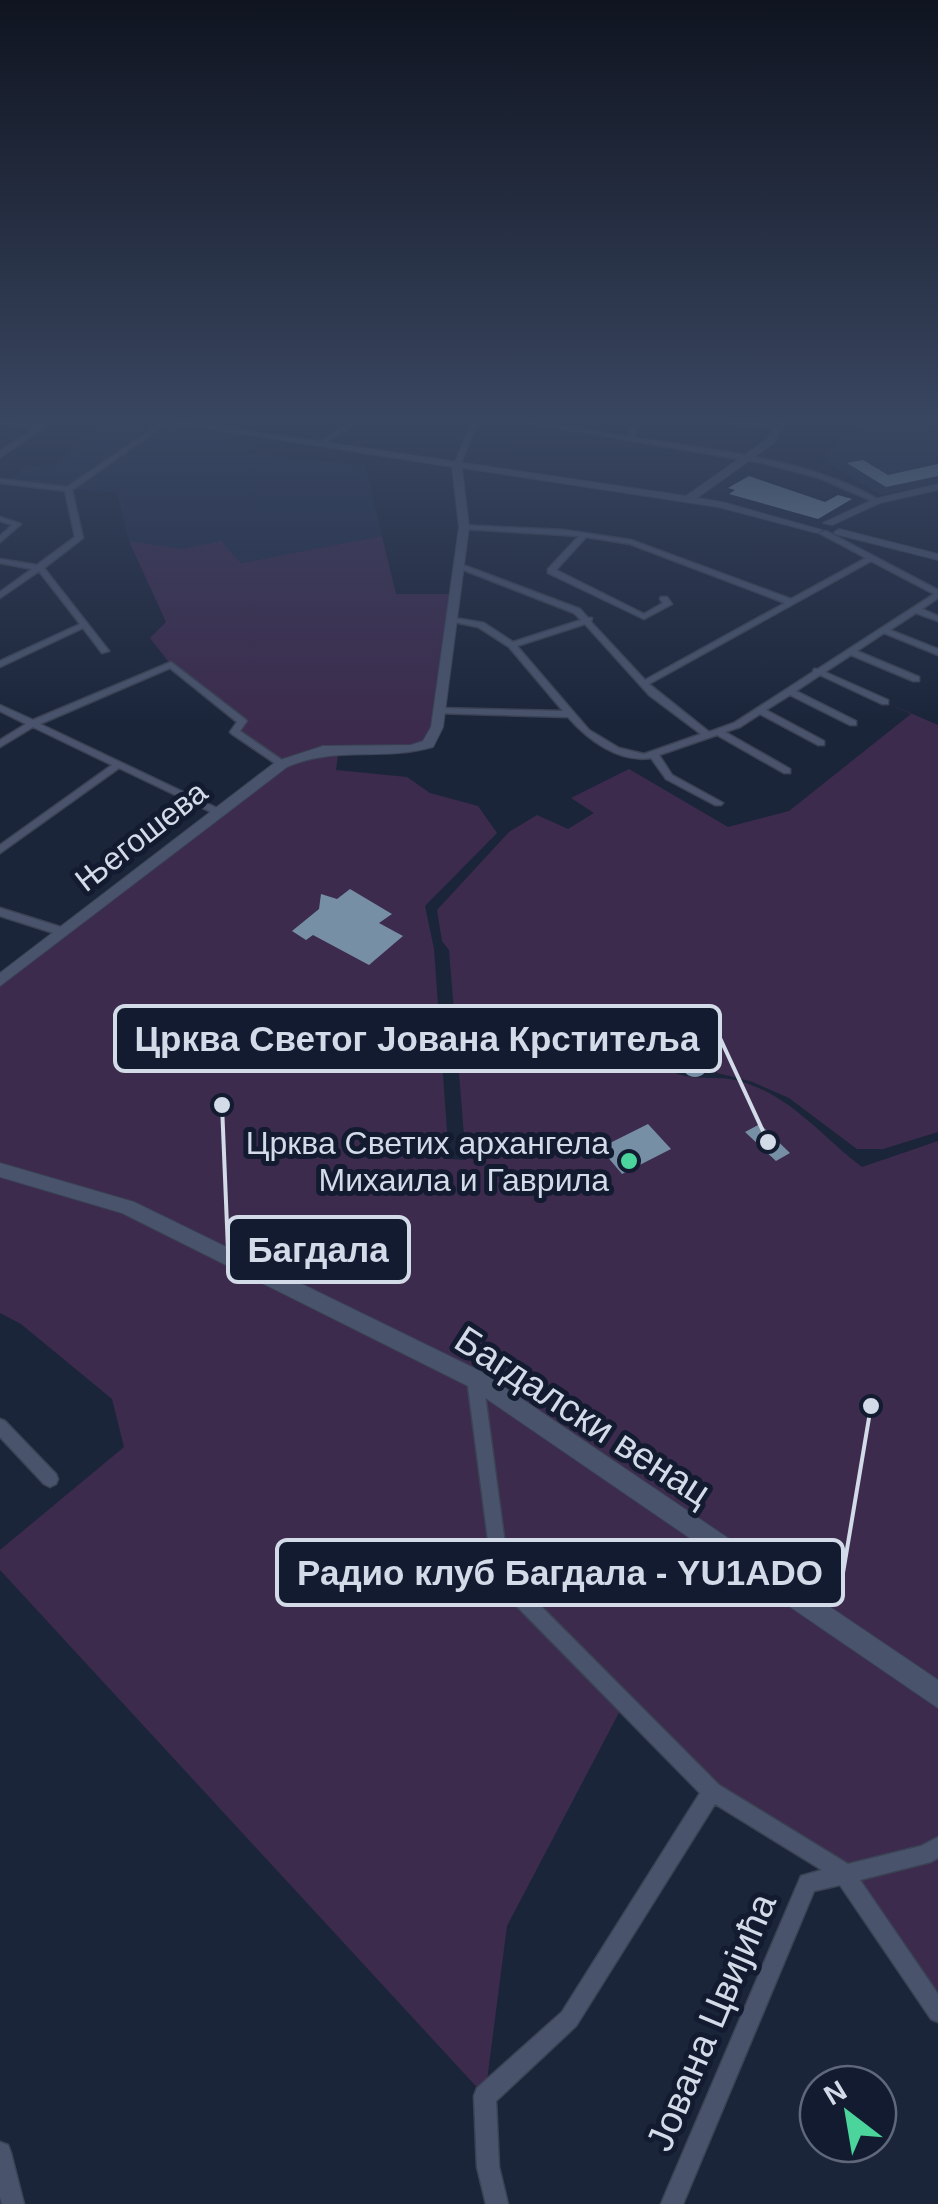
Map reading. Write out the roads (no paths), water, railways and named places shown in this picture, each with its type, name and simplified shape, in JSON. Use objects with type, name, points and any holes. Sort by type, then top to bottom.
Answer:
[{"type":"street","points":[[0,540],[17,524],[3,520]]},
{"type":"street","points":[[0,596],[79,538],[75,520]]},
{"type":"street","points":[[463,520],[439,711],[571,714]]},
{"type":"street","points":[[788,520],[938,557]]},
{"type":"street","points":[[834,530],[850,520]]},
{"type":"street","points":[[464,526],[586,534],[661,550],[793,603]]},
{"type":"street","points":[[650,756],[705,733],[718,732],[758,710],[938,594],[870,559],[834,530]]},
{"type":"street","points":[[586,534],[551,571],[644,616],[668,604],[664,599]]},
{"type":"street","points":[[643,684],[870,559]]},
{"type":"street","points":[[0,561],[40,568],[105,651]]},
{"type":"street","points":[[460,567],[572,608],[588,620],[643,684],[705,733]]},
{"type":"street","points":[[914,610],[938,619]]},
{"type":"street","points":[[452,618],[481,625],[512,646],[601,742],[650,756],[669,777],[718,803]]},
{"type":"street","points":[[512,646],[588,620]]},
{"type":"street","points":[[0,664],[84,625]]},
{"type":"street","points":[[883,630],[938,652]]},
{"type":"street","points":[[849,650],[916,679]]},
{"type":"street","points":[[0,744],[32,724],[171,665],[242,721],[235,732],[282,764]]},
{"type":"street","points":[[818,670],[885,702]]},
{"type":"street","points":[[788,691],[853,723]]},
{"type":"street","points":[[0,708],[216,812]]},
{"type":"street","points":[[758,710],[821,743]]},
{"type":"street","name":"Његошева","points":[[0,981],[282,764],[324,748],[418,748],[434,736],[439,711]]},
{"type":"street","points":[[718,732],[787,771]]},
{"type":"street","points":[[0,850],[118,765]]},
{"type":"street","points":[[0,912],[62,932]]},
{"type":"street","name":"Багдалски венац","points":[[0,1170],[126,1207],[474,1379],[938,1695]]},
{"type":"street","points":[[474,1379],[501,1578],[712,1792],[842,1872],[938,2012]]},
{"type":"street","points":[[0,1426],[50,1478]]},
{"type":"street","points":[[497,2204],[488,2167],[486,2096],[569,2018],[712,1792]]},
{"type":"street","name":"Јована Цвијића","points":[[672,2204],[808,1883],[924,1855],[938,1847]]},
{"type":"street","points":[[0,2153],[13,2204]]},
{"type":"place","name":"Багдала","points":[[222,1105]]},
{"type":"place","name":"Црква Светог Јована Крститеља","points":[[768,1142]]},
{"type":"place","name":"Црква Светих архангела Михаила и Гаврила","points":[[629,1161]]},
{"type":"place","name":"Радио клуб Багдала - YU1ADO","points":[[871,1406]]}]
